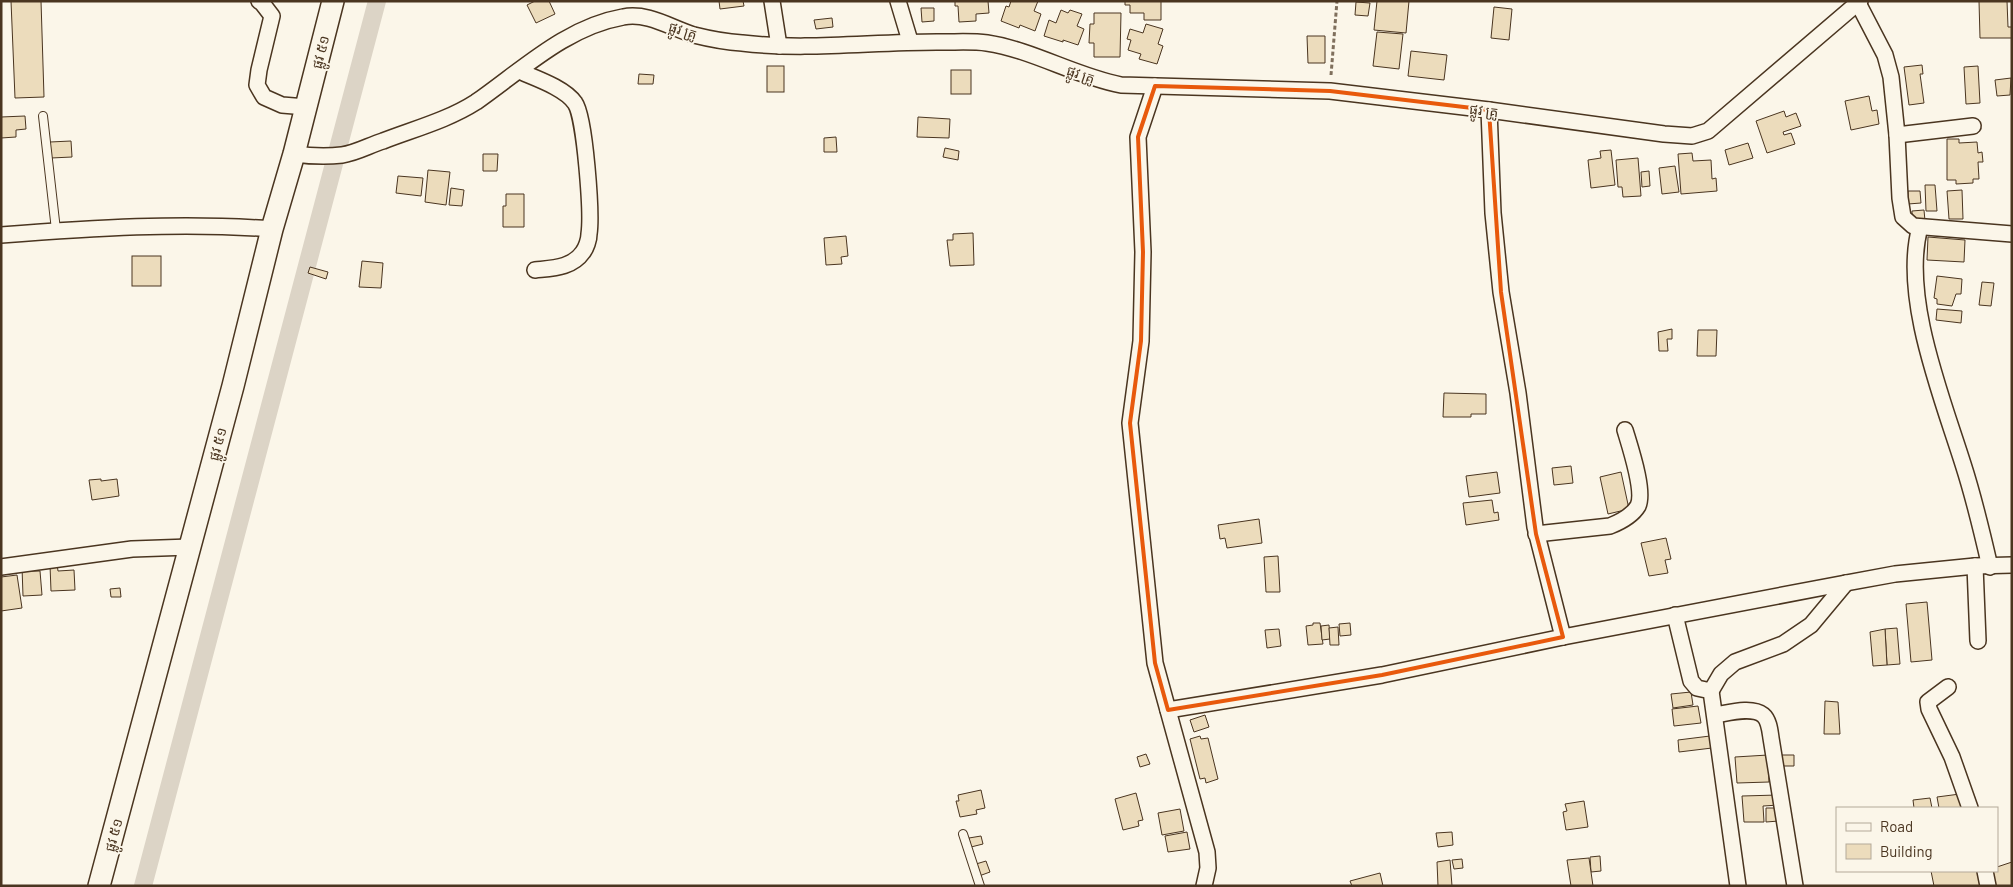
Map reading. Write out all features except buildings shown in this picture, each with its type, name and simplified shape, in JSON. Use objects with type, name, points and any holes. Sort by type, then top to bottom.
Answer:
[{"type":"main road","name":"ផ្លូវ ៥១","points":[[99,886],[190,547],[272,229],[302,155],[306,107],[333,1]]},
{"type":"street","points":[[259,1],[272,16],[257,85],[264,97],[282,105],[306,107]]},
{"type":"street","points":[[772,1],[779,46]]},
{"type":"street","points":[[898,1],[910,41]]},
{"type":"street","points":[[1859,2],[1885,55],[1892,77],[1900,198],[1903,217],[1913,226],[2012,234]]},
{"type":"street","name":"ផ្លូវ គ្រូ","points":[[302,155],[343,155],[458,113],[554,45],[595,24],[625,16],[639,16],[655,20],[694,34],[718,40],[779,46],[910,41],[987,43],[1106,82],[1121,85],[1330,91],[1692,136],[1708,131],[1859,2]]},
{"type":"street","points":[[519,71],[570,96],[580,112],[584,142],[589,235],[584,251],[574,262],[555,268],[535,270]]},
{"type":"street","points":[[1155,86],[1138,137],[1143,252],[1140,341],[1130,423],[1155,663],[1207,852],[1208,868],[1204,886]]},
{"type":"street","points":[[1489,110],[1493,212],[1501,292],[1518,393],[1536,534],[1563,637]]},
{"type":"street","points":[[1897,135],[1973,126]]},
{"type":"street","points":[[1,235],[56,230],[221,225],[272,229]]},
{"type":"street","points":[[1920,227],[1915,256],[1921,324],[1964,468],[1990,567]]},
{"type":"street","points":[[1536,534],[1610,526],[1634,512],[1639,504],[1640,489],[1625,430]]},
{"type":"street","points":[[1,566],[132,549],[190,547]]},
{"type":"street","points":[[1168,710],[1382,675],[1563,637],[1895,574],[1975,566],[2012,565]]},
{"type":"street","points":[[1975,566],[1978,641]]},
{"type":"street","points":[[1738,886],[1717,747],[1715,715],[1710,691],[1721,674],[1735,662],[1783,644],[1811,624],[1846,583]]},
{"type":"street","points":[[1675,615],[1691,682],[1697,688],[1710,691]]},
{"type":"street","points":[[1948,687],[1928,702],[1929,709],[1952,757],[1970,807]]},
{"type":"street","points":[[1715,715],[1756,712],[1764,716],[1769,725],[1795,886]]},
{"type":"street","points":[[1986,872],[1988,886]]},
{"type":"lane","points":[[44,116],[56,230]]},
{"type":"lane","points":[[964,834],[980,886]]},
{"type":"path","points":[[1330,91],[1337,1]]},
{"type":"highlighted area","points":[[1155,86],[1330,91],[1489,110],[1501,292],[1536,534],[1563,637],[1382,675],[1168,710],[1155,663],[1130,423],[1141,341],[1143,252],[1138,137]]},
{"type":"waterway","points":[[143,886],[377,1]]}]
